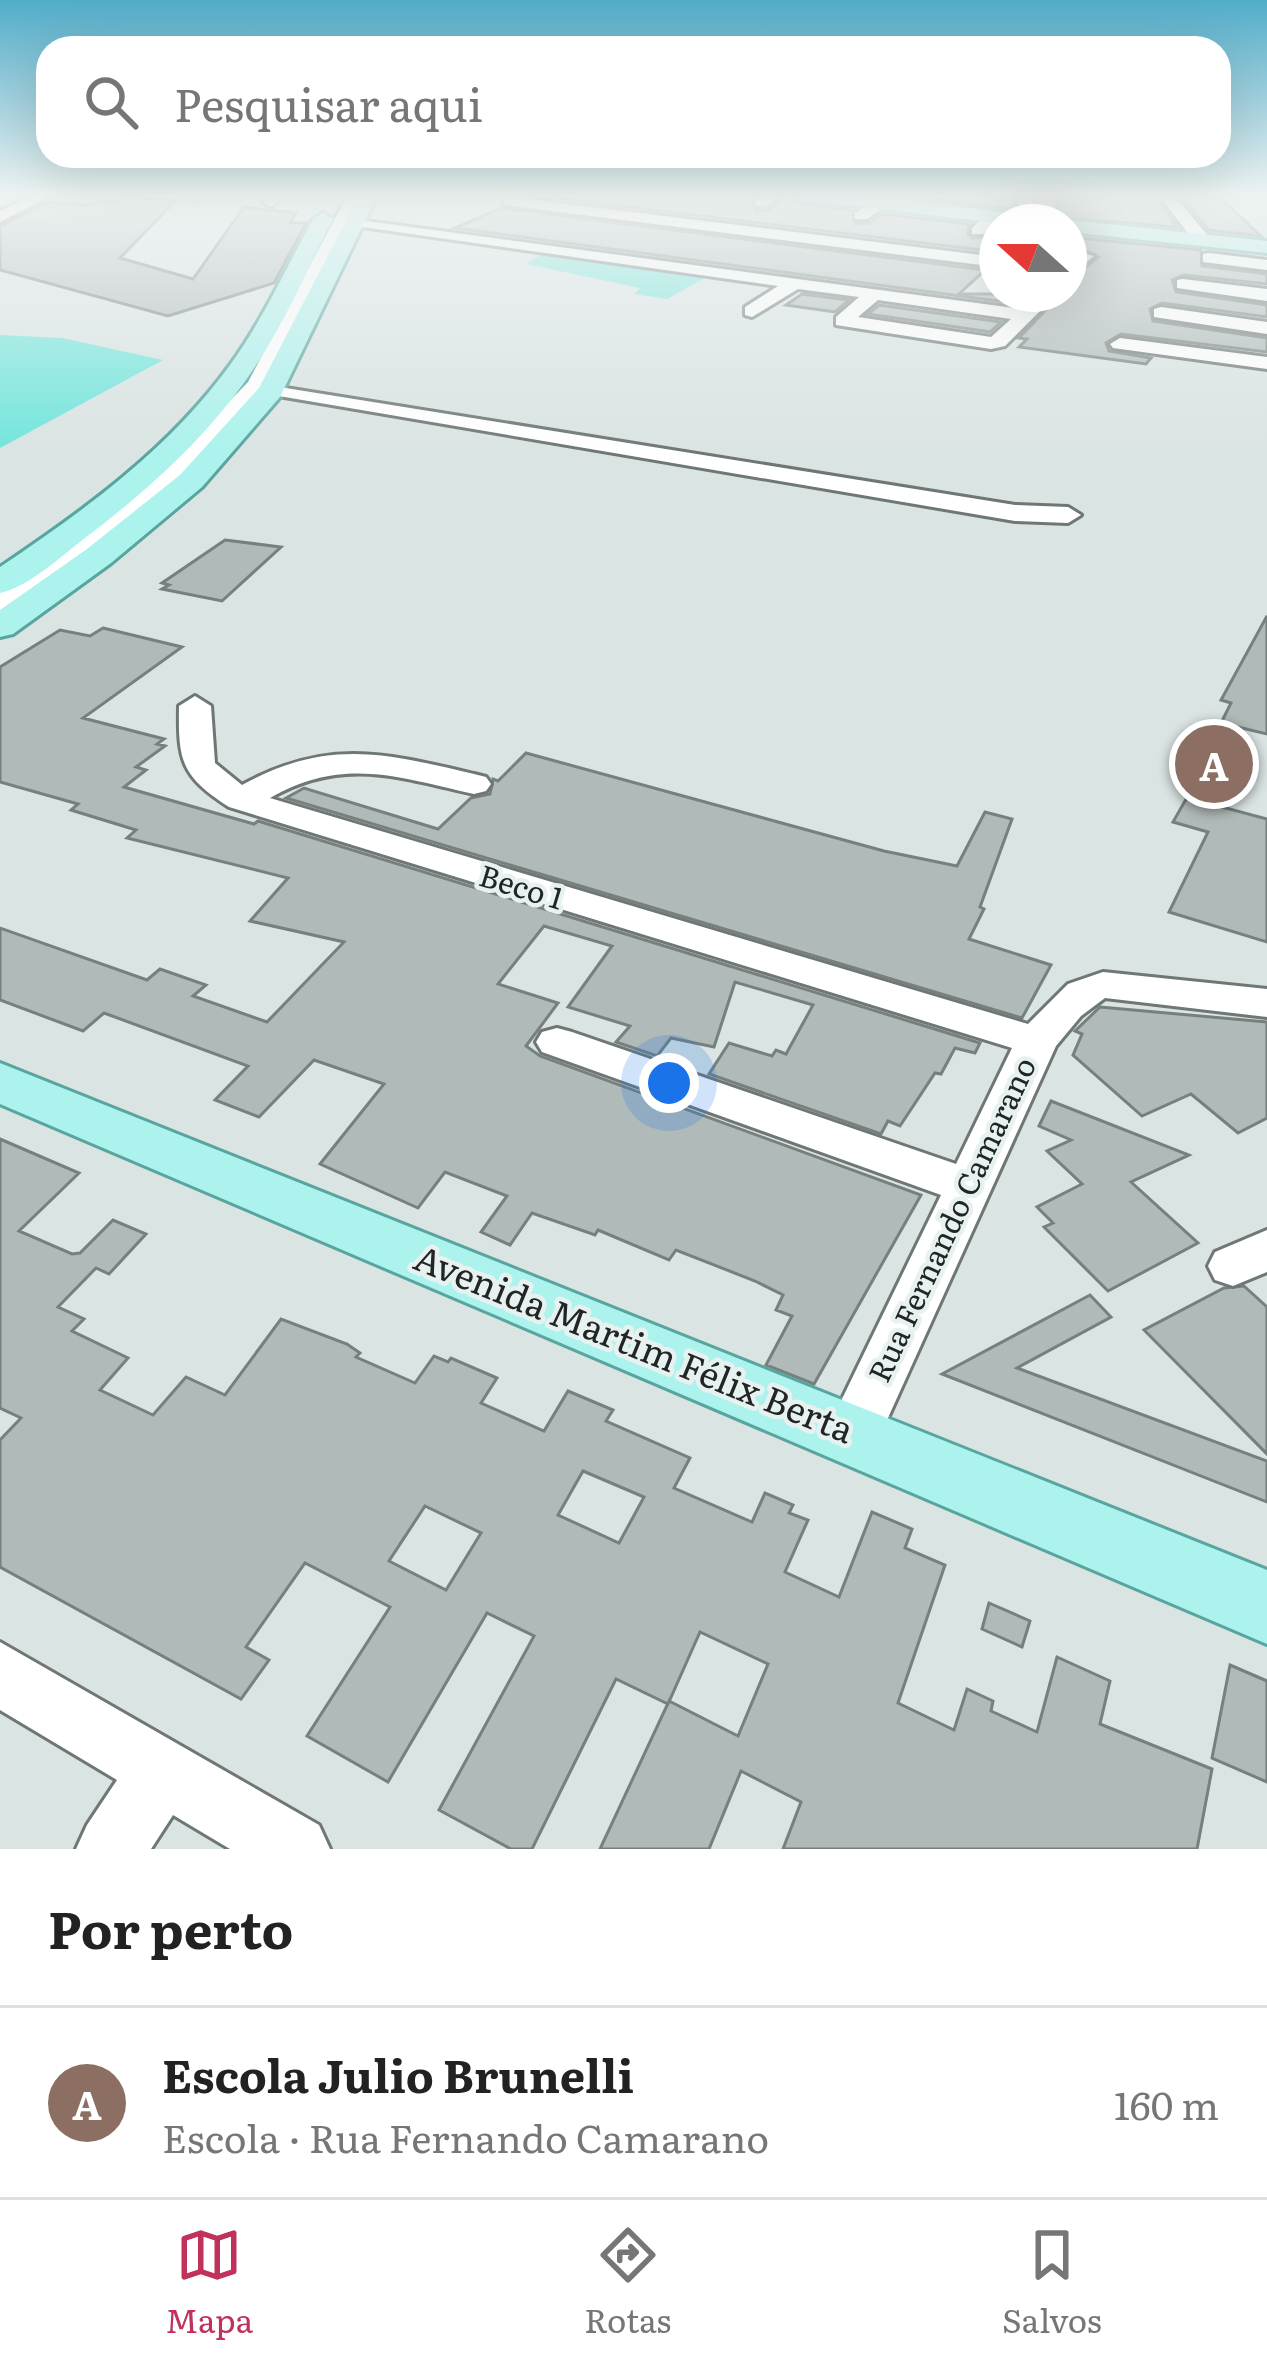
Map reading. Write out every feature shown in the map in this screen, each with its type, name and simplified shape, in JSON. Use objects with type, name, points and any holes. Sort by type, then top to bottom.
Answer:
[{"type":"main road","points":[[7,571],[142,478],[239,372],[289,280]]},
{"type":"main road","points":[[0,626],[99,556],[191,481],[271,391],[323,280]]},
{"type":"main road","name":"Avenida Martim Félix Berta","points":[[0,1082],[1267,1607]]},
{"type":"street","points":[[75,552],[167,480],[257,386],[318,280]]},
{"type":"street","points":[[708,280],[795,283],[1027,315]]},
{"type":"street","points":[[752,311],[795,283]]},
{"type":"street","points":[[1183,284],[1267,295]]},
{"type":"street","points":[[874,294],[843,321],[997,343],[1030,312]]},
{"type":"street","points":[[919,333],[950,304]]},
{"type":"street","points":[[1219,365],[1260,327],[1267,304]]},
{"type":"street","points":[[1161,313],[1260,327]]},
{"type":"street","points":[[1120,344],[1219,365],[1267,363]]},
{"type":"street","points":[[271,391],[992,509],[1067,515]]},
{"type":"street","points":[[75,552],[142,478]]},
{"type":"street","points":[[0,604],[191,481]]},
{"type":"street","points":[[195,706],[196,761],[205,778],[241,800],[308,767],[353,758],[474,784]]},
{"type":"street","name":"Beco 1","points":[[241,800],[1036,1041]]},
{"type":"street","name":"Rua Fernando Camarano","points":[[853,1434],[1036,1041],[1086,988],[1103,985],[1267,1004]]},
{"type":"street","points":[[557,1042],[968,1186]]},
{"type":"street","points":[[0,1674],[295,1849]]},
{"type":"street","points":[[110,1849],[162,1772]]},
{"type":"shaded area","points":[[603,280],[701,280],[667,299],[634,294],[640,288]]},
{"type":"shaded area","points":[[0,335],[62,338],[163,360],[0,448]]},
{"type":"building","points":[[38,280],[275,280],[168,316]]},
{"type":"building","points":[[844,280],[974,280],[959,294],[979,294],[979,298]]},
{"type":"building","points":[[1087,280],[1172,280],[1176,292],[1267,305],[1267,317],[1162,303],[1150,309],[1153,321],[1267,338],[1267,352],[1121,334],[1106,343],[1109,351],[1151,358],[1146,364],[1019,347],[1027,339],[1019,338],[1044,312],[1087,312]]},
{"type":"building","points":[[802,294],[849,300],[835,312],[786,305]]},
{"type":"building","points":[[879,305],[1001,322],[990,332],[868,314]]},
{"type":"building","points":[[225,540],[281,547],[222,601],[162,589],[169,585],[162,583]]},
{"type":"building","points":[[1267,616],[1267,734],[1221,723],[1231,703],[1221,700]]},
{"type":"building","points":[[103,628],[182,647],[83,718],[164,739],[157,744],[165,746],[136,767],[146,770],[124,787],[254,824],[258,821],[980,1043],[975,1053],[955,1048],[900,1126],[888,1121],[881,1134],[709,1074],[729,1043],[772,1056],[776,1050],[786,1054],[813,1005],[735,982],[714,1047],[671,1038],[657,1056],[616,1042],[630,1026],[568,1007],[612,946],[544,926],[498,984],[558,1003],[526,1046],[540,1056],[921,1195],[814,1384],[766,1365],[792,1316],[776,1310],[783,1295],[755,1281],[676,1250],[669,1260],[598,1230],[595,1235],[532,1213],[510,1245],[481,1232],[507,1196],[445,1172],[418,1208],[320,1164],[384,1084],[314,1060],[259,1117],[215,1100],[248,1066],[104,1013],[83,1031],[0,1000],[0,928],[147,980],[160,969],[206,985],[193,996],[267,1022],[344,942],[250,921],[288,878],[127,838],[136,830],[71,810],[78,804],[0,782],[0,667],[60,630],[90,636]]},
{"type":"building","points":[[1218,743],[1233,751],[1211,804],[1267,819],[1267,942],[1169,912],[1208,832],[1173,822]]},
{"type":"building","points":[[526,753],[884,851],[957,866],[985,812],[1012,819],[980,907],[984,909],[969,939],[1051,965],[1022,1018],[286,798],[304,788],[438,829],[471,798],[490,794],[493,779],[498,781]]},
{"type":"building","points":[[1100,1007],[1267,1022],[1267,1118],[1238,1133],[1191,1094],[1142,1116],[1073,1055],[1082,1034],[1075,1031]]},
{"type":"building","points":[[1051,1101],[1189,1155],[1131,1182],[1198,1243],[1108,1291],[1044,1227],[1053,1223],[1037,1207],[1082,1184],[1047,1151],[1071,1140],[1039,1126]]},
{"type":"building","points":[[0,1139],[79,1173],[19,1231],[72,1254],[80,1253],[113,1220],[146,1234],[109,1274],[96,1268],[58,1307],[84,1319],[72,1331],[128,1358],[100,1390],[153,1415],[186,1377],[225,1395],[281,1319],[347,1344],[360,1353],[356,1357],[415,1383],[434,1356],[448,1362],[451,1358],[497,1378],[481,1403],[544,1431],[568,1391],[613,1410],[606,1421],[690,1458],[674,1488],[752,1522],[765,1493],[793,1505],[789,1513],[808,1520],[785,1572],[839,1597],[872,1512],[912,1529],[905,1548],[945,1565],[898,1703],[954,1730],[967,1689],[993,1701],[991,1711],[1037,1732],[1057,1657],[1110,1681],[1100,1724],[1212,1769],[1197,1849],[783,1849],[801,1802],[741,1771],[709,1849],[600,1849],[668,1704],[616,1679],[532,1849],[511,1849],[439,1810],[534,1636],[487,1613],[388,1782],[307,1736],[390,1607],[305,1563],[246,1647],[269,1660],[241,1699],[0,1567],[0,1440],[21,1418],[0,1408]],"holes":[[[583,1471],[644,1497],[619,1543],[558,1515]],[[425,1506],[481,1533],[446,1590],[389,1561]],[[700,1632],[768,1664],[738,1736],[669,1701]]]},
{"type":"building","points":[[1244,1286],[1267,1307],[1267,1454],[1144,1330],[1224,1288]]},
{"type":"building","points":[[1090,1295],[1111,1317],[1017,1368],[1267,1461],[1267,1502],[942,1374]]},
{"type":"building","points":[[989,1603],[1030,1621],[1022,1647],[982,1629]]},
{"type":"building","points":[[1230,1665],[1267,1681],[1267,1782],[1212,1758]]},
{"type":"place","name":"Escola Julio Brunelli","points":[[1214,764]]}]
